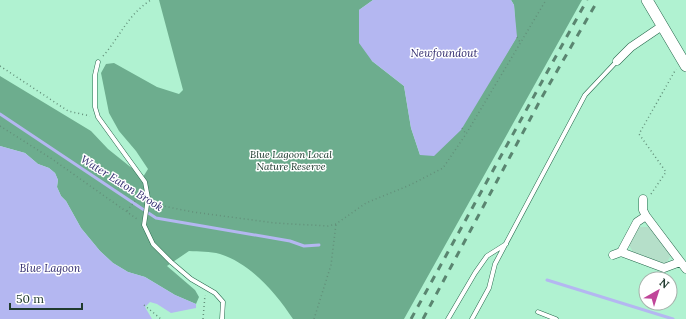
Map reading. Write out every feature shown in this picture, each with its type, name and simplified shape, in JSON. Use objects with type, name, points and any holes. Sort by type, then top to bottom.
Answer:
[{"type":"street","points":[[648,0],[684,63]]},
{"type":"street","points":[[617,61],[631,47],[662,26]]},
{"type":"street","points":[[643,199],[643,210],[646,216],[686,269]]},
{"type":"street","points":[[613,255],[621,252],[638,222],[646,216]]},
{"type":"street","points":[[621,252],[664,268],[680,262]]},
{"type":"lane","points":[[472,319],[489,288],[495,264],[585,95],[617,61]]},
{"type":"lane","points":[[98,62],[95,75],[95,107],[98,117],[145,182],[148,198],[144,225],[153,244],[190,279],[215,293],[223,302],[222,319]]},
{"type":"lane","points":[[448,319],[475,273],[487,256],[506,244]]},
{"type":"lane","points":[[538,312],[556,319]]},
{"type":"path","points":[[98,62],[126,22],[143,4],[151,0]]},
{"type":"path","points":[[148,198],[162,206],[193,212],[275,223],[328,226],[336,224],[366,203],[410,186],[443,168],[466,134],[546,0]]},
{"type":"path","points":[[516,37],[520,42]]},
{"type":"path","points":[[643,199],[650,194],[666,172],[639,134],[684,63]]},
{"type":"path","points":[[0,66],[68,111],[98,117]]},
{"type":"path","points":[[0,126],[127,211],[144,225]]},
{"type":"path","points":[[462,128],[466,134]]},
{"type":"path","points":[[127,211],[138,197]]},
{"type":"path","points":[[314,319],[331,265],[336,224]]},
{"type":"path","points":[[202,319],[205,287]]},
{"type":"path","points":[[144,305],[161,319]]},
{"type":"green space","name":"Blue Lagoon Local Nature Reserve","points":[[159,0],[373,0],[359,10],[372,61],[404,86],[411,128],[420,155],[494,74],[516,38],[514,5],[511,0],[582,0],[404,319],[293,319],[270,289],[261,280],[242,265],[220,254],[189,251],[167,266],[195,290],[199,297],[196,304],[175,295],[145,277],[128,272],[113,263],[100,251],[81,228],[66,201],[61,196],[57,187],[58,180],[55,173],[49,168],[38,164],[25,153],[0,146],[0,76],[91,131],[108,149],[143,177],[148,169],[136,151],[119,131],[109,113],[101,73],[106,64],[114,63],[157,87],[179,94],[183,90]]},
{"type":"green space","points":[[639,227],[649,227],[671,255],[666,264],[633,252],[629,245]]},
{"type":"water","name":"Newfoundout","points":[[373,0],[511,0],[514,5],[517,37],[461,130],[434,156],[420,155],[411,128],[404,86],[372,61],[359,43],[359,10]]},
{"type":"water","name":"Blue Lagoon","points":[[0,146],[25,153],[38,164],[49,168],[55,173],[58,180],[57,187],[61,196],[66,201],[81,228],[100,251],[113,263],[128,272],[145,277],[175,295],[196,304],[196,308],[171,313],[157,304],[150,302],[145,307],[152,319],[0,319]]},
{"type":"waterway","name":"Water Eaton Brook","points":[[0,114],[156,218],[290,241],[304,246],[319,245]]},
{"type":"waterway","name":"Water Eaton Brook","points":[[547,280],[673,319]]},
{"type":"railway","points":[[411,319],[587,0]]},
{"type":"railway","points":[[423,319],[542,97],[598,0]]}]
